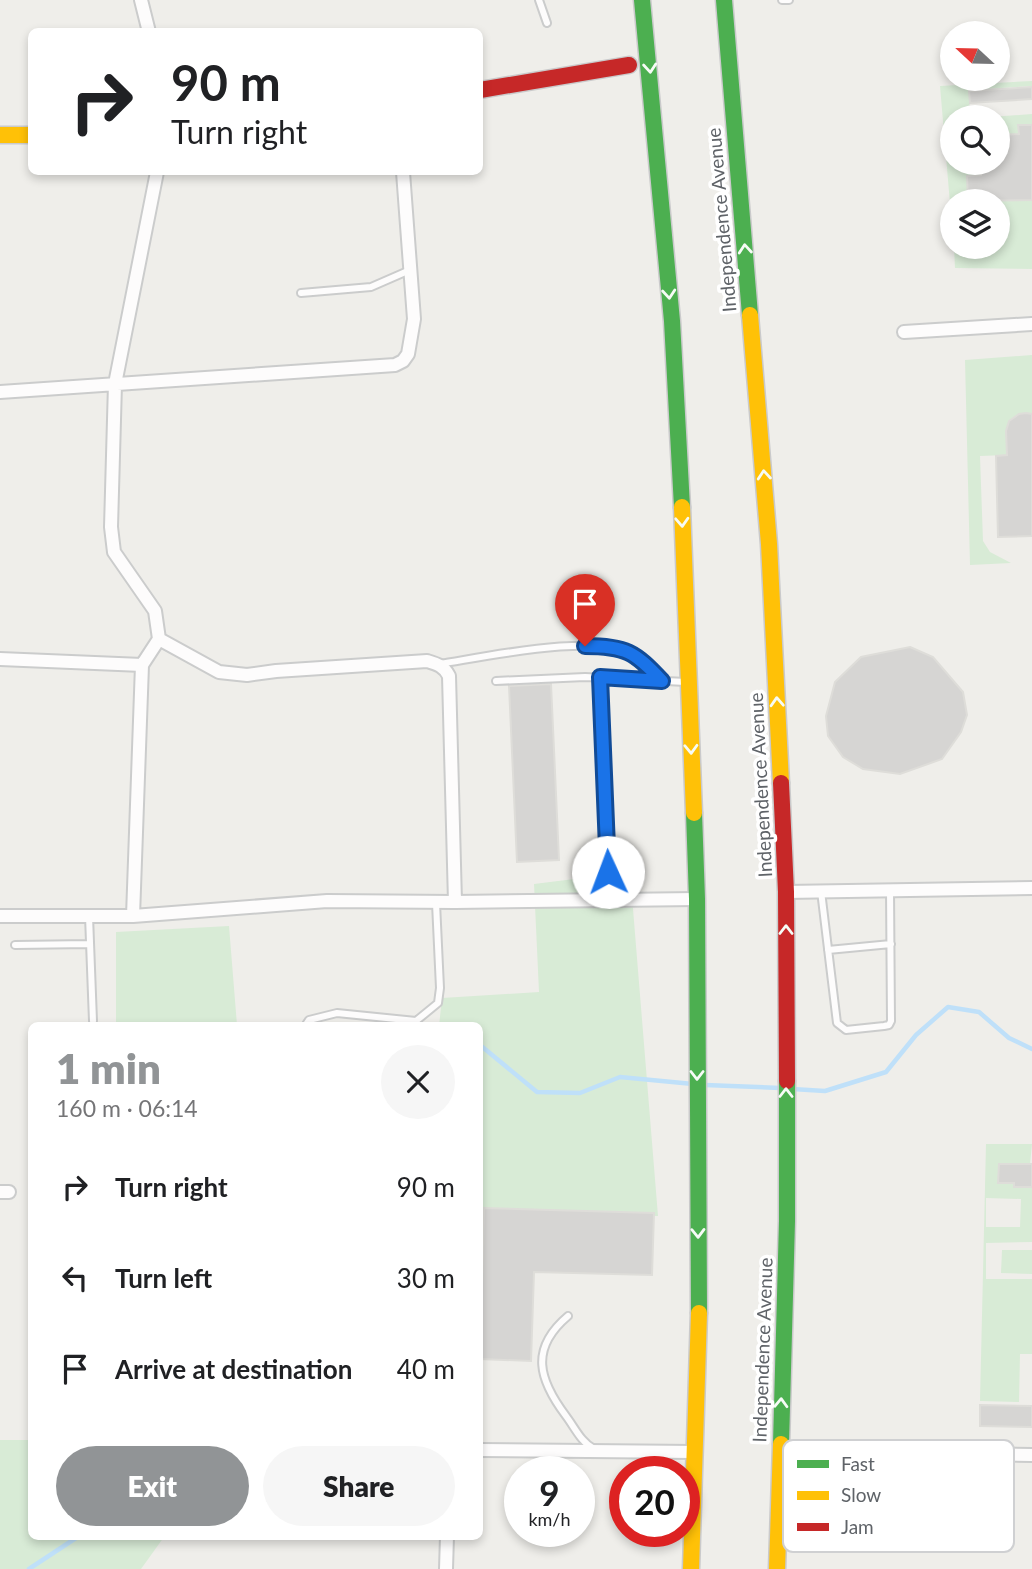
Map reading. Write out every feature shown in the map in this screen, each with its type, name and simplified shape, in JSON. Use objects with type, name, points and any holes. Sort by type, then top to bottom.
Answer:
[{"type":"main road","points":[[642,0],[672,321],[697,899],[699,1318],[691,1569]]},
{"type":"main road","name":"Independence Avenue","points":[[724,0],[769,544],[786,892],[787,1221],[777,1569]]},
{"type":"main road","points":[[483,89],[629,65]]},
{"type":"main road","points":[[0,135],[28,135]]},
{"type":"street","points":[[141,0],[148,28]]},
{"type":"street","points":[[134,916],[142,665],[159,639],[155,611],[114,552],[111,527],[115,384],[156,175]]},
{"type":"street","points":[[0,392],[394,365],[403,361],[411,347],[414,319],[403,175]]},
{"type":"street","points":[[904,332],[1032,324]]},
{"type":"street","points":[[159,639],[219,671],[247,675],[417,662],[438,664],[445,669],[449,676],[455,902]]},
{"type":"street","points":[[0,659],[142,665]]},
{"type":"street","points":[[786,892],[1032,888]]},
{"type":"street","points":[[0,916],[134,916],[327,901],[436,903],[697,899]]},
{"type":"street","points":[[483,1450],[695,1452]]},
{"type":"street","points":[[1014,1455],[1032,1455]]},
{"type":"street","points":[[446,1569],[447,1540]]},
{"type":"lane","points":[[539,0],[547,23]]},
{"type":"lane","points":[[782,0],[789,0]]},
{"type":"lane","points":[[300,293],[371,287],[410,270]]},
{"type":"lane","points":[[438,664],[560,646],[611,646],[638,656],[662,681]]},
{"type":"lane","points":[[496,681],[600,677],[688,682]]},
{"type":"lane","points":[[600,677],[608,872]]},
{"type":"lane","points":[[821,891],[837,1023],[846,1030],[889,1025],[891,1021],[890,890]]},
{"type":"lane","points":[[308,1022],[337,1013],[416,1021],[438,1003],[440,988],[436,903]]},
{"type":"lane","points":[[89,916],[93,1021]]},
{"type":"lane","points":[[15,945],[90,944]]},
{"type":"lane","points":[[828,950],[891,944]]},
{"type":"lane","points":[[568,1316],[552,1330],[544,1349],[542,1373],[558,1407],[580,1437],[596,1450]]},
{"type":"green space","points":[[1032,81],[1032,86],[1010,87],[1010,82]]},
{"type":"green space","points":[[940,91],[969,91],[970,105],[942,105]]},
{"type":"green space","points":[[1032,114],[1032,125],[1018,126],[1019,134],[1010,134],[1010,116]]},
{"type":"green space","points":[[948,175],[981,175],[967,176],[968,189],[949,189]]},
{"type":"green space","points":[[1032,200],[1032,269],[955,268],[955,259],[1010,259],[1010,201]]},
{"type":"green space","points":[[1032,355],[1032,414],[1015,416],[1011,420],[1007,432],[1007,455],[980,456],[983,541],[990,552],[1011,563],[970,565],[965,360]]},
{"type":"green space","points":[[630,872],[658,1216],[483,1212],[483,1022],[439,1022],[442,998],[539,992],[534,884]]},
{"type":"green space","points":[[229,926],[237,1022],[116,1022],[116,932]]},
{"type":"green space","points":[[986,1144],[1032,1144],[1030,1164],[999,1164],[998,1183],[1014,1183],[1014,1187],[1032,1187],[1032,1242],[986,1243],[986,1279],[1032,1279],[1032,1354],[1020,1354],[1019,1402],[980,1401]],"holes":[[[986,1198],[1021,1199],[1020,1227],[986,1227]]]},
{"type":"green space","points":[[1002,1250],[1032,1250],[1032,1274],[1001,1273]]},
{"type":"green space","points":[[0,1440],[28,1440],[28,1540],[162,1540],[141,1569],[0,1569]]},
{"type":"building","points":[[1032,87],[1032,99],[970,103],[969,91],[1010,91],[1010,88]]},
{"type":"building","points":[[1018,125],[1032,125],[1032,200],[1010,200],[1010,189],[968,189],[967,176],[1010,175],[1010,134],[1019,134]]},
{"type":"building","points":[[1026,413],[1032,414],[1032,536],[998,537],[996,456],[1007,455],[1006,431],[1009,421]]},
{"type":"building","points":[[910,647],[933,657],[963,692],[967,715],[961,732],[942,759],[900,774],[863,769],[843,757],[828,736],[826,716],[835,682],[861,657]]},
{"type":"building","points":[[551,684],[559,860],[517,862],[509,686]]},
{"type":"building","points":[[999,1164],[1032,1164],[1032,1187],[1014,1187],[1014,1183],[998,1183]]},
{"type":"building","points":[[484,1208],[654,1213],[652,1275],[534,1272],[531,1361],[483,1359]]},
{"type":"building","points":[[980,1405],[1032,1406],[1032,1427],[980,1426]]},
{"type":"waterway","points":[[792,1089],[825,1091],[886,1072],[916,1035],[948,1007],[979,1012],[1009,1038],[1032,1049]]},
{"type":"waterway","points":[[483,1047],[537,1092],[580,1093],[620,1077],[693,1084]]},
{"type":"waterway","points":[[705,1085],[780,1088]]},
{"type":"waterway","points":[[29,1569],[73,1540]]},
{"type":"traffic: fast","points":[[642,0],[672,321],[682,507]]},
{"type":"traffic: fast","points":[[724,0],[750,315]]},
{"type":"traffic: fast","points":[[694,813],[697,899],[699,1313]]},
{"type":"traffic: fast","points":[[781,1444],[787,1221],[787,1081]]},
{"type":"traffic: slow","points":[[0,135],[28,135]]},
{"type":"traffic: slow","points":[[750,315],[769,544],[781,783]]},
{"type":"traffic: slow","points":[[682,507],[694,813]]},
{"type":"traffic: slow","points":[[691,1569],[699,1313]]},
{"type":"traffic: slow","points":[[777,1569],[781,1444]]},
{"type":"traffic: jam","points":[[483,89],[629,65]]},
{"type":"traffic: jam","points":[[781,783],[786,892],[787,1081]]},
{"type":"route","points":[[585,646],[611,646],[638,656],[662,681],[600,677],[608,872]]}]
